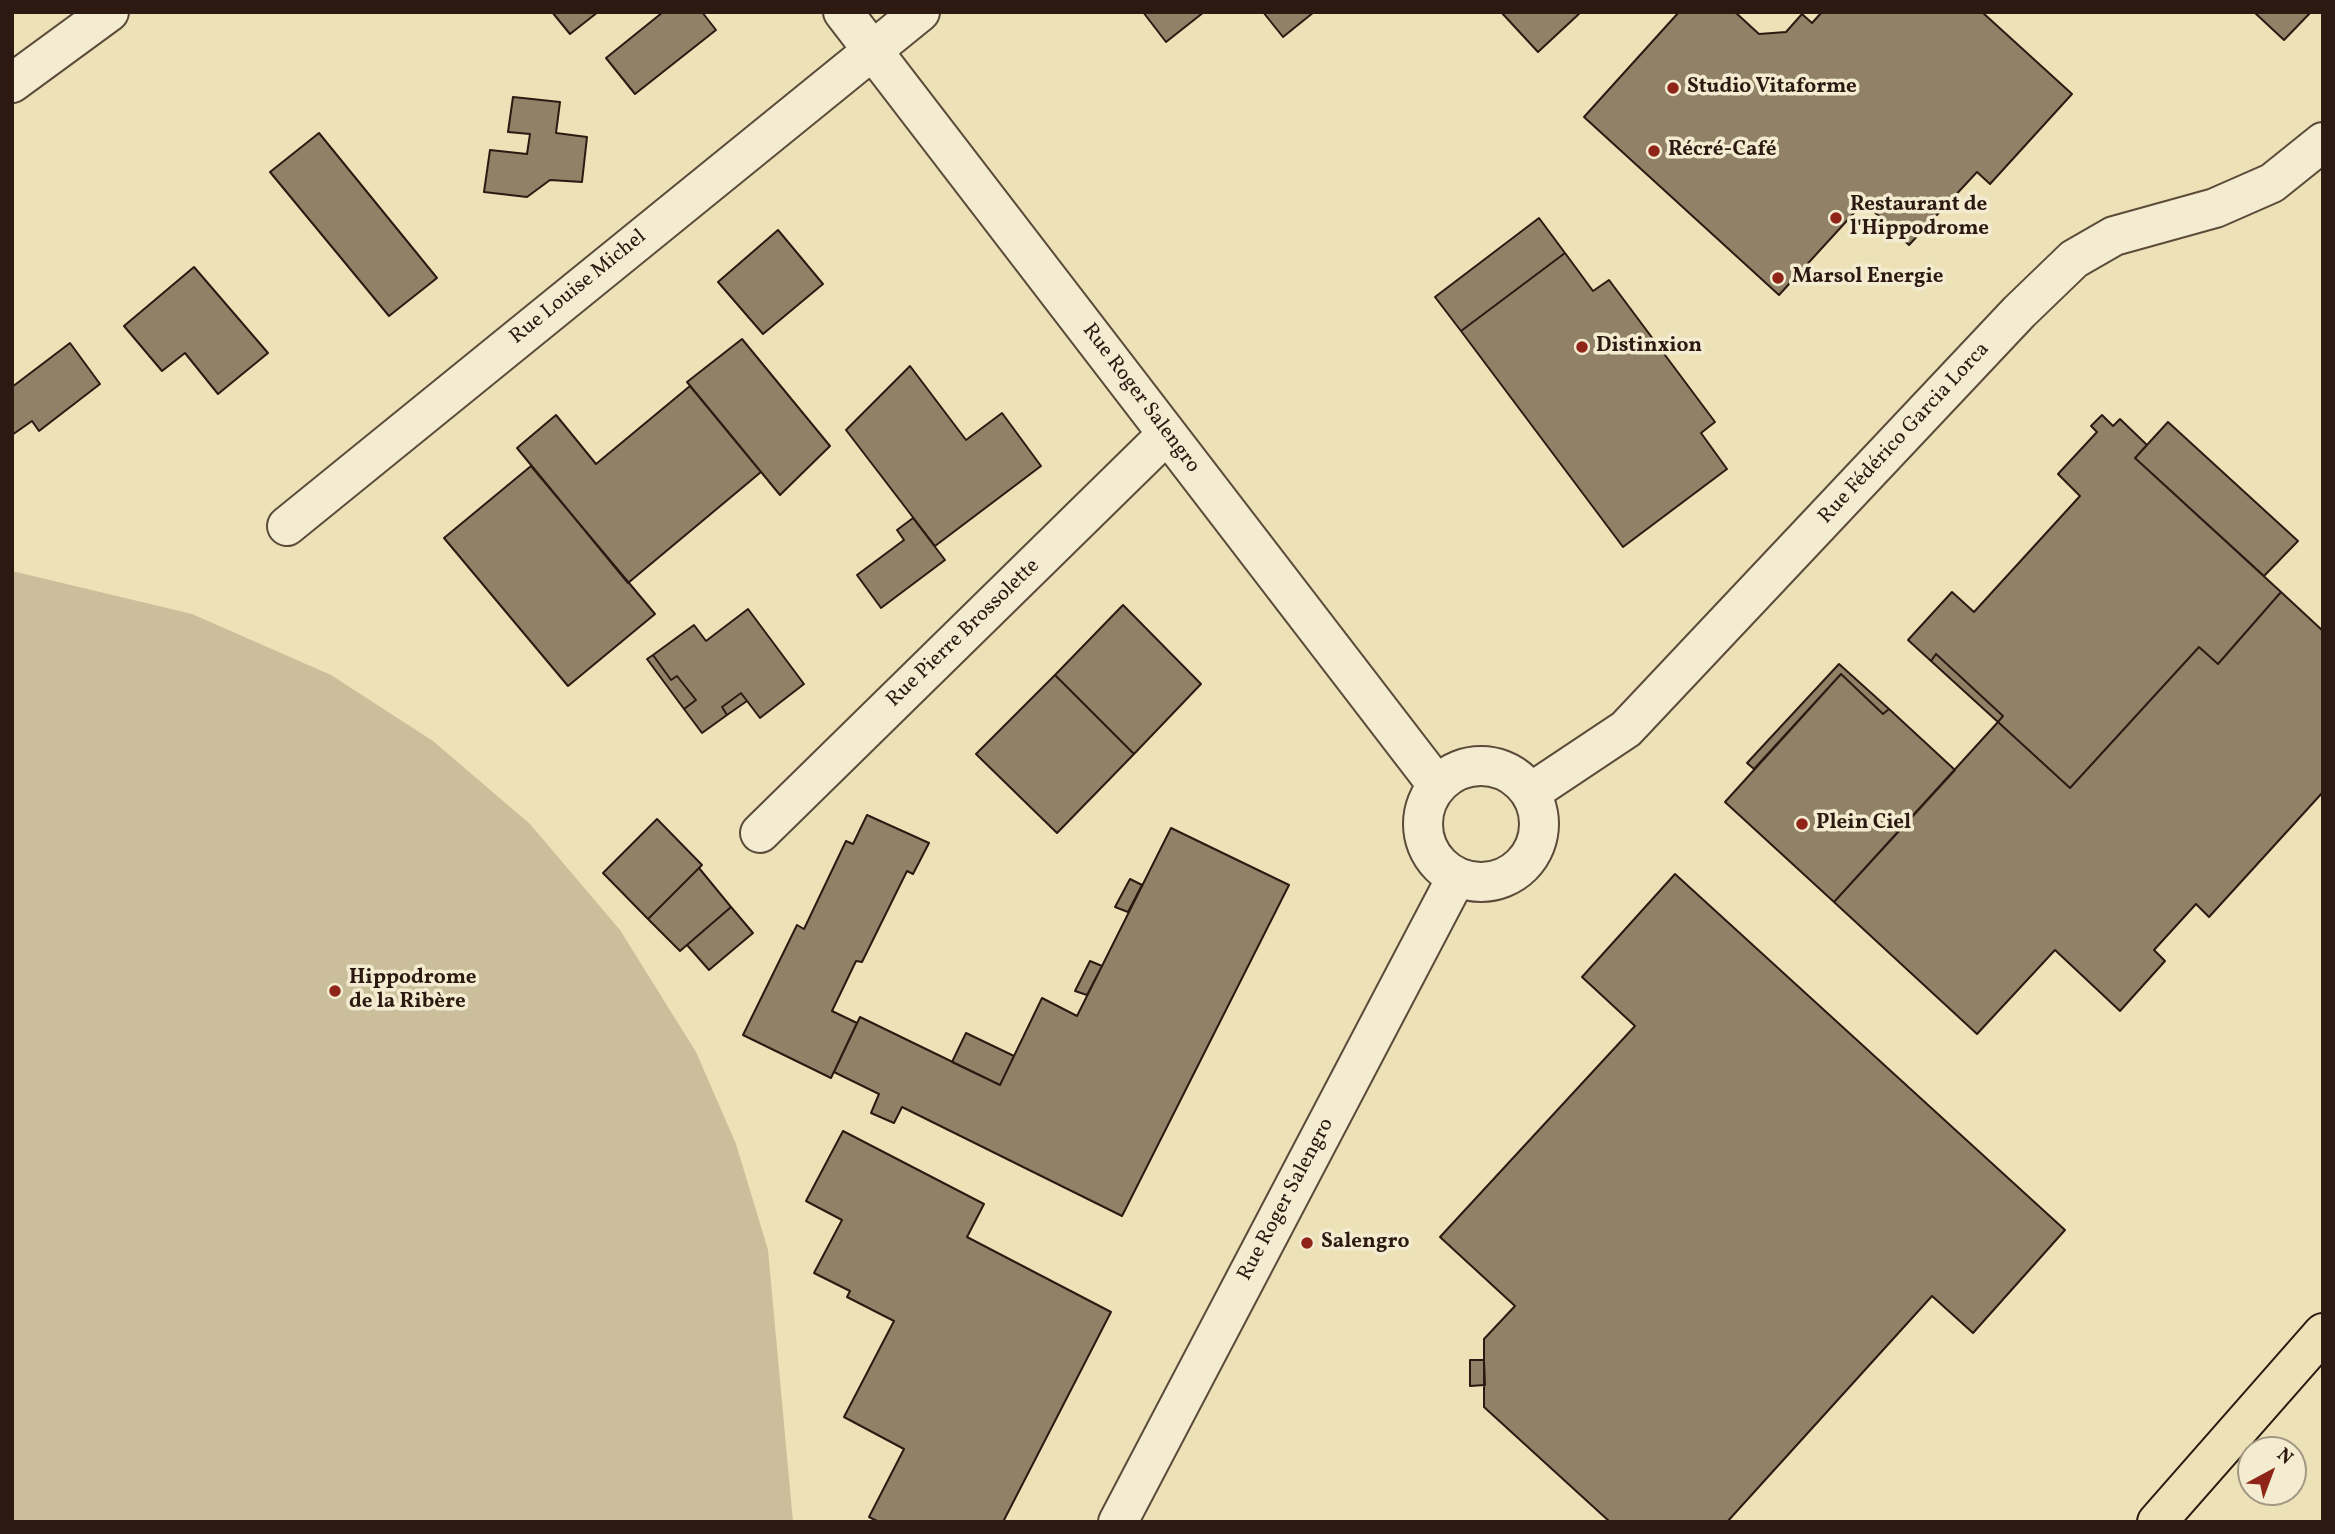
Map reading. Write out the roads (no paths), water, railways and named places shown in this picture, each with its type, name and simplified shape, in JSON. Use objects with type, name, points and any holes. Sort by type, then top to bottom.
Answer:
[{"type":"main road","points":[[2157,1522],[2323,1333]]},
{"type":"street","points":[[12,83],[109,12]]},
{"type":"street","name":"Rue Roger Salengro","points":[[843,12],[1437,785]]},
{"type":"street","points":[[872,50],[920,12]]},
{"type":"street","name":"Rue Louise Michel","points":[[286,526],[872,50]]},
{"type":"street","name":"Rue Fédérico Garcia Lorca","points":[[1530,793],[1626,729],[2027,304],[2074,259],[2114,236],[2215,208],[2272,183],[2323,142]]},
{"type":"street","name":"Rue Pierre Brossolette","points":[[760,832],[1167,435]]},
{"type":"street","points":[[1485,765],[1503,770],[1518,779],[1530,793],[1538,810],[1539,829],[1535,847],[1525,863],[1510,875],[1493,882],[1474,883],[1456,878],[1441,867],[1430,853],[1423,836],[1422,818],[1427,800],[1437,785],[1450,774],[1467,767],[1485,765]]},
{"type":"street","name":"Rue Roger Salengro","points":[[1118,1522],[1456,878]]},
{"type":"place","name":"Studio Vitaforme","points":[[1673,88]]},
{"type":"place","name":"Récré-Café","points":[[1654,151]]},
{"type":"place","name":"Restaurant de l'Hippodrome","points":[[1836,218]]},
{"type":"place","name":"Marsol Energie","points":[[1778,278]]},
{"type":"place","name":"Distinxion","points":[[1582,347]]},
{"type":"place","name":"Plein Ciel","points":[[1802,824]]},
{"type":"place","name":"Hippodrome de la Ribère","points":[[335,991]]},
{"type":"place","name":"Salengro","points":[[1307,1243]]}]
